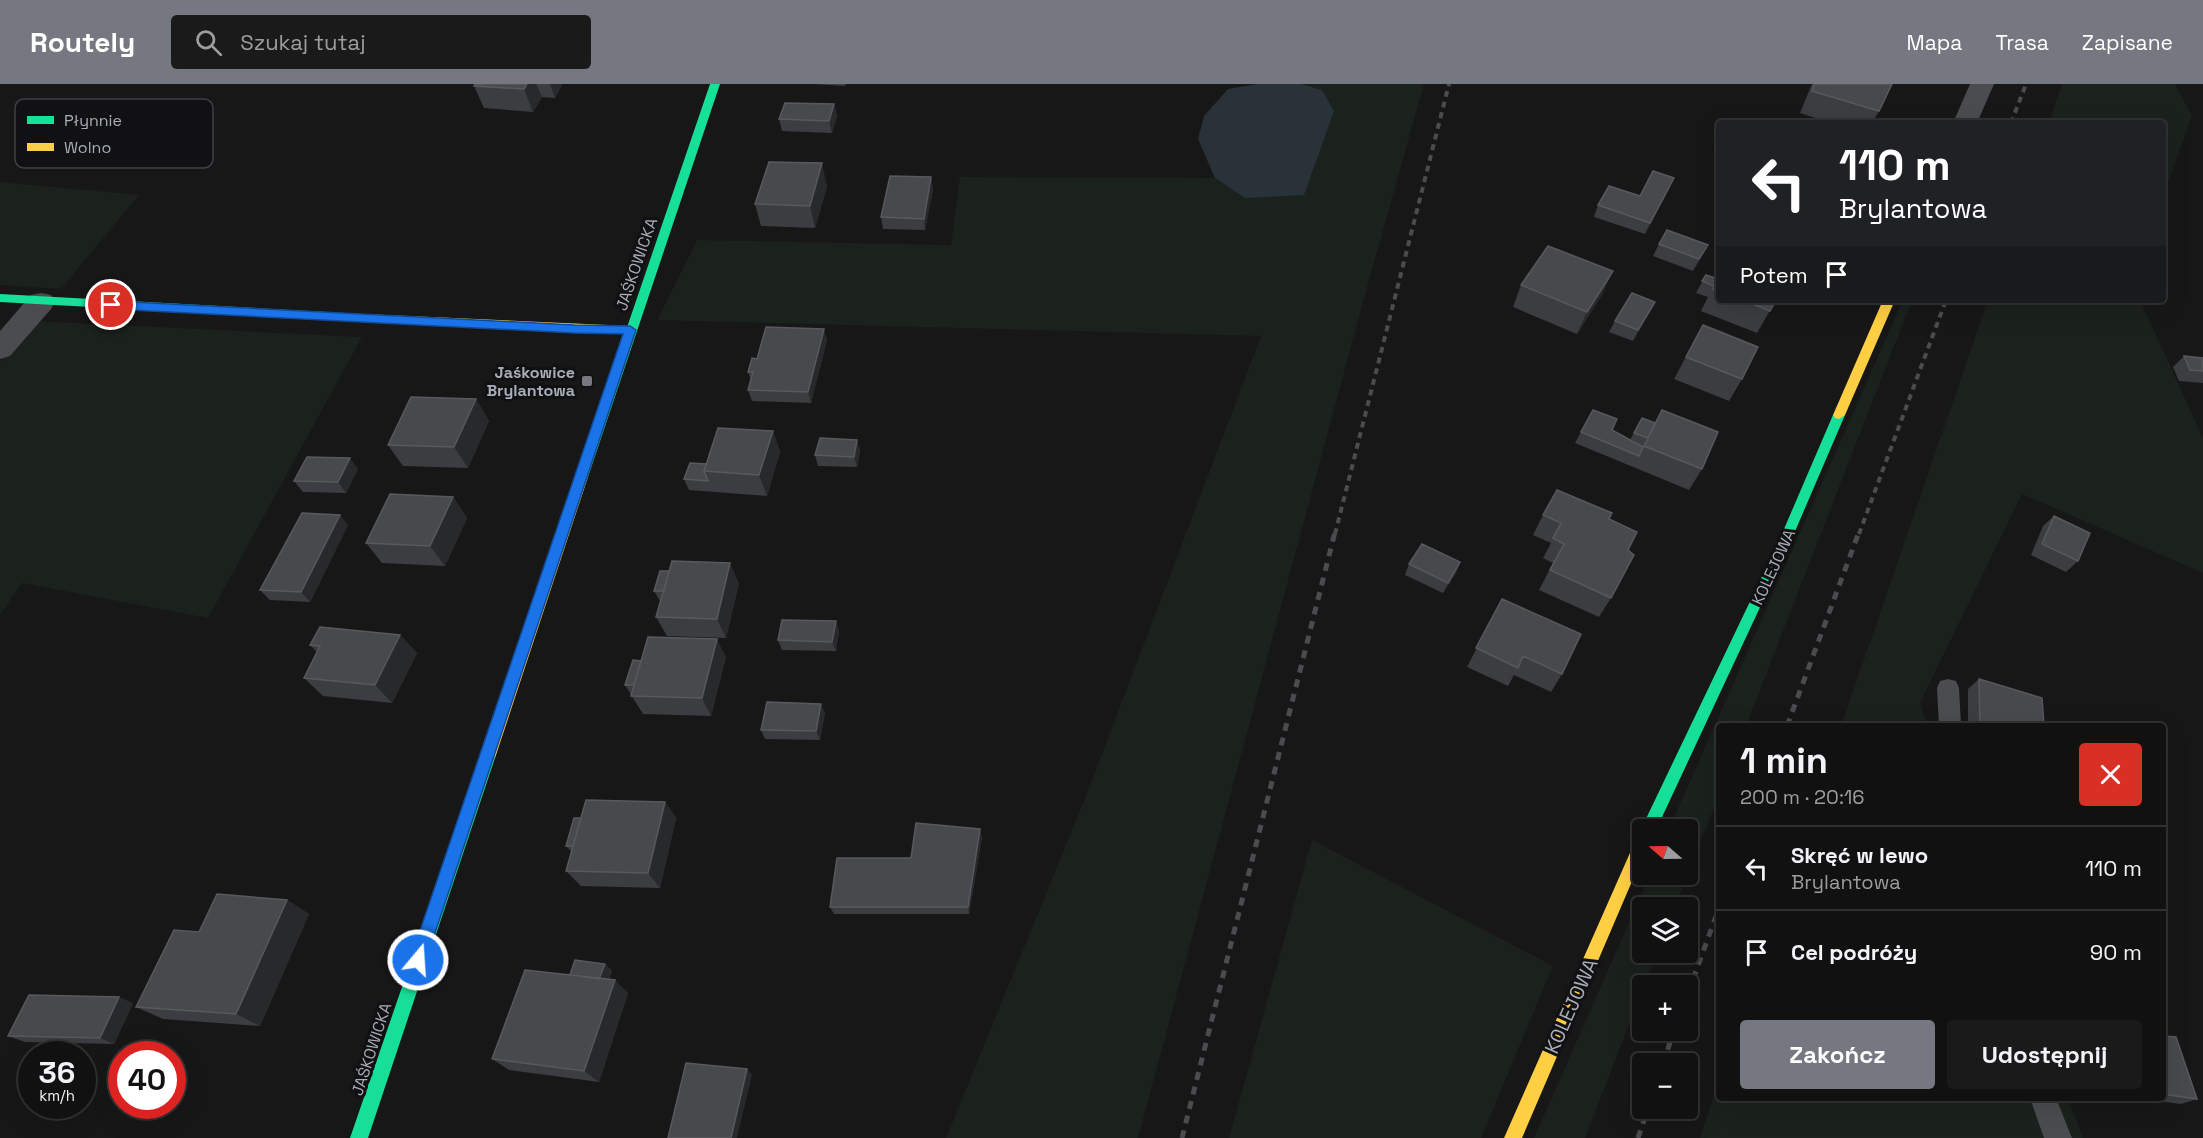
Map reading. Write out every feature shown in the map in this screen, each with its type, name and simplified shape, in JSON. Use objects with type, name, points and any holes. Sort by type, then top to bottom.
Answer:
[{"type":"street","name":"JAŚKOWICKA","points":[[359,1138],[630,330],[715,84]]},
{"type":"street","points":[[1966,120],[1982,84]]},
{"type":"street","points":[[0,298],[41,302],[630,330]]},
{"type":"street","points":[[0,349],[41,302]]},
{"type":"street","name":"KOLEJOWA","points":[[1653,819],[1784,543],[1888,303]]},
{"type":"street","name":"KOLEJOWA","points":[[1514,1138],[1632,865]]},
{"type":"lane","points":[[1948,688],[1950,723]]},
{"type":"lane","points":[[2044,1101],[2058,1138]]},
{"type":"shaded area","points":[[1257,84],[1301,84],[1322,90],[1334,111],[1304,195],[1245,198],[1215,178],[1198,139],[1204,116],[1228,89]]},
{"type":"shaded area","points":[[1301,84],[1424,84],[1138,1138],[946,1138],[1086,796],[1261,336],[657,320],[697,240],[951,245],[960,177],[1215,178],[1245,198],[1322,90]]},
{"type":"shaded area","points":[[2062,84],[2175,84],[2192,116],[2166,188],[2166,120],[2050,120]]},
{"type":"shaded area","points":[[0,182],[139,195],[61,289],[0,285]]},
{"type":"shaded area","points":[[1902,303],[1911,303],[1747,723],[1716,723],[1716,803],[1698,849],[1698,819],[1673,819]]},
{"type":"shaded area","points":[[1987,303],[2141,303],[2203,438],[2203,573],[2022,494],[1920,703],[1927,723],[1842,723]]},
{"type":"shaded area","points":[[34,321],[362,337],[208,618],[22,583],[0,615],[0,362]]},
{"type":"shaded area","points":[[1312,840],[1553,966],[1481,1138],[1229,1138]]},
{"type":"shaded area","points":[[1646,885],[1684,885],[1679,897],[1640,897]]},
{"type":"shaded area","points":[[1632,916],[1632,963],[1653,963],[1649,975],[1632,975],[1632,1017],[1585,1138],[1534,1138]]},
{"type":"shaded area","points":[[1716,1089],[1716,1101],[2069,1101],[2083,1138],[1700,1138]]},
{"type":"building","points":[[475,84],[527,84],[524,89],[474,86]]},
{"type":"building","points":[[1814,84],[1892,84],[1879,111],[1812,91]]},
{"type":"building","points":[[785,103],[834,104],[829,121],[779,119]]},
{"type":"building","points":[[769,162],[822,163],[810,206],[755,204]]},
{"type":"building","points":[[1653,171],[1674,178],[1650,223],[1598,205],[1609,186],[1640,196]]},
{"type":"building","points":[[890,176],[931,177],[924,219],[881,217]]},
{"type":"building","points":[[1667,230],[1708,245],[1699,259],[1659,244]]},
{"type":"building","points":[[1548,246],[1613,271],[1587,312],[1521,285]]},
{"type":"building","points":[[1706,275],[1716,278],[1714,286],[1702,281]]},
{"type":"building","points":[[1632,293],[1655,302],[1638,330],[1615,321]]},
{"type":"building","points":[[1750,303],[1774,303],[1770,311]]},
{"type":"building","points":[[1703,325],[1758,347],[1742,379],[1686,357]]},
{"type":"building","points":[[766,327],[824,329],[808,392],[748,390],[753,372],[748,372],[752,358],[757,359]]},
{"type":"building","points":[[2184,356],[2203,358],[2203,371],[2190,370]]},
{"type":"building","points":[[411,397],[476,399],[454,447],[388,445]]},
{"type":"building","points":[[1593,410],[1617,419],[1612,430],[1643,447],[1639,456],[1581,432]]},
{"type":"building","points":[[1662,410],[1718,432],[1702,469],[1644,446]]},
{"type":"building","points":[[1642,418],[1655,423],[1648,438],[1634,433]]},
{"type":"building","points":[[718,428],[773,431],[759,475],[704,471]]},
{"type":"building","points":[[820,438],[857,440],[854,457],[815,455]]},
{"type":"building","points":[[307,457],[350,458],[338,482],[294,481]]},
{"type":"building","points":[[690,463],[706,464],[704,471],[708,481],[684,479]]},
{"type":"building","points":[[1557,490],[1612,513],[1609,519],[1637,532],[1628,550],[1634,555],[1611,598],[1550,570],[1564,544],[1553,538],[1561,523],[1543,515]]},
{"type":"building","points":[[390,494],[453,497],[430,546],[366,543]]},
{"type":"building","points":[[302,513],[340,515],[301,592],[260,590]]},
{"type":"building","points":[[2054,516],[2090,533],[2078,561],[2042,544]]},
{"type":"building","points":[[1422,544],[1460,562],[1448,583],[1409,564]]},
{"type":"building","points":[[672,561],[730,563],[717,619],[656,617]]},
{"type":"building","points":[[660,571],[669,571],[664,591],[654,591]]},
{"type":"building","points":[[1502,599],[1581,634],[1562,674],[1523,656],[1518,668],[1476,648]]},
{"type":"building","points":[[782,620],[836,621],[832,642],[778,640]]},
{"type":"building","points":[[320,627],[400,635],[375,685],[304,678],[320,646],[310,645]]},
{"type":"building","points":[[648,637],[717,639],[702,698],[631,696]]},
{"type":"building","points":[[633,660],[641,661],[634,685],[625,685]]},
{"type":"building","points":[[1979,679],[2042,698],[2044,723],[1980,723]]},
{"type":"building","points":[[767,702],[821,704],[816,731],[761,730]]},
{"type":"building","points":[[586,800],[665,802],[648,873],[566,871]]},
{"type":"building","points":[[574,818],[581,818],[573,846],[566,846]]},
{"type":"building","points":[[916,823],[980,829],[968,907],[830,907],[837,858],[911,858]]},
{"type":"building","points":[[217,894],[287,900],[236,1014],[136,1007],[174,930],[199,932]]},
{"type":"building","points":[[575,960],[605,964],[599,979],[570,975]]},
{"type":"building","points":[[525,970],[615,980],[584,1071],[492,1059]]},
{"type":"building","points":[[29,995],[119,997],[100,1038],[8,1036]]},
{"type":"building","points":[[2166,1036],[2176,1037],[2197,1099],[2166,1094]]},
{"type":"building","points":[[686,1063],[747,1069],[731,1138],[668,1138]]},
{"type":"railway","points":[[1335,534],[1449,84]]},
{"type":"railway","points":[[2012,120],[2026,84]]},
{"type":"railway","points":[[1859,534],[1945,303]]},
{"type":"railway","points":[[1182,1138],[1335,532]]},
{"type":"railway","points":[[1788,723],[1859,532]]},
{"type":"railway","points":[[1695,975],[1716,916]]},
{"type":"railway","points":[[1667,1053],[1670,1041]]},
{"type":"railway","points":[[1638,1138],[1644,1119]]},
{"type":"traffic: fast","points":[[582,477],[715,84]]},
{"type":"traffic: fast","points":[[0,298],[363,318]]},
{"type":"traffic: fast","points":[[1653,819],[1784,543],[1839,415]]},
{"type":"traffic: fast","points":[[359,1138],[490,752]]},
{"type":"traffic: slow","points":[[1839,415],[1888,303]]},
{"type":"traffic: slow","points":[[363,318],[630,330]]},
{"type":"traffic: slow","points":[[490,752],[582,477]]},
{"type":"traffic: slow","points":[[1513,1138],[1632,865]]},
{"type":"place","name":"Jaśkowice Brylantowa","points":[[587,381]]},
{"type":"route","points":[[111,305],[630,330],[418,960]]}]
